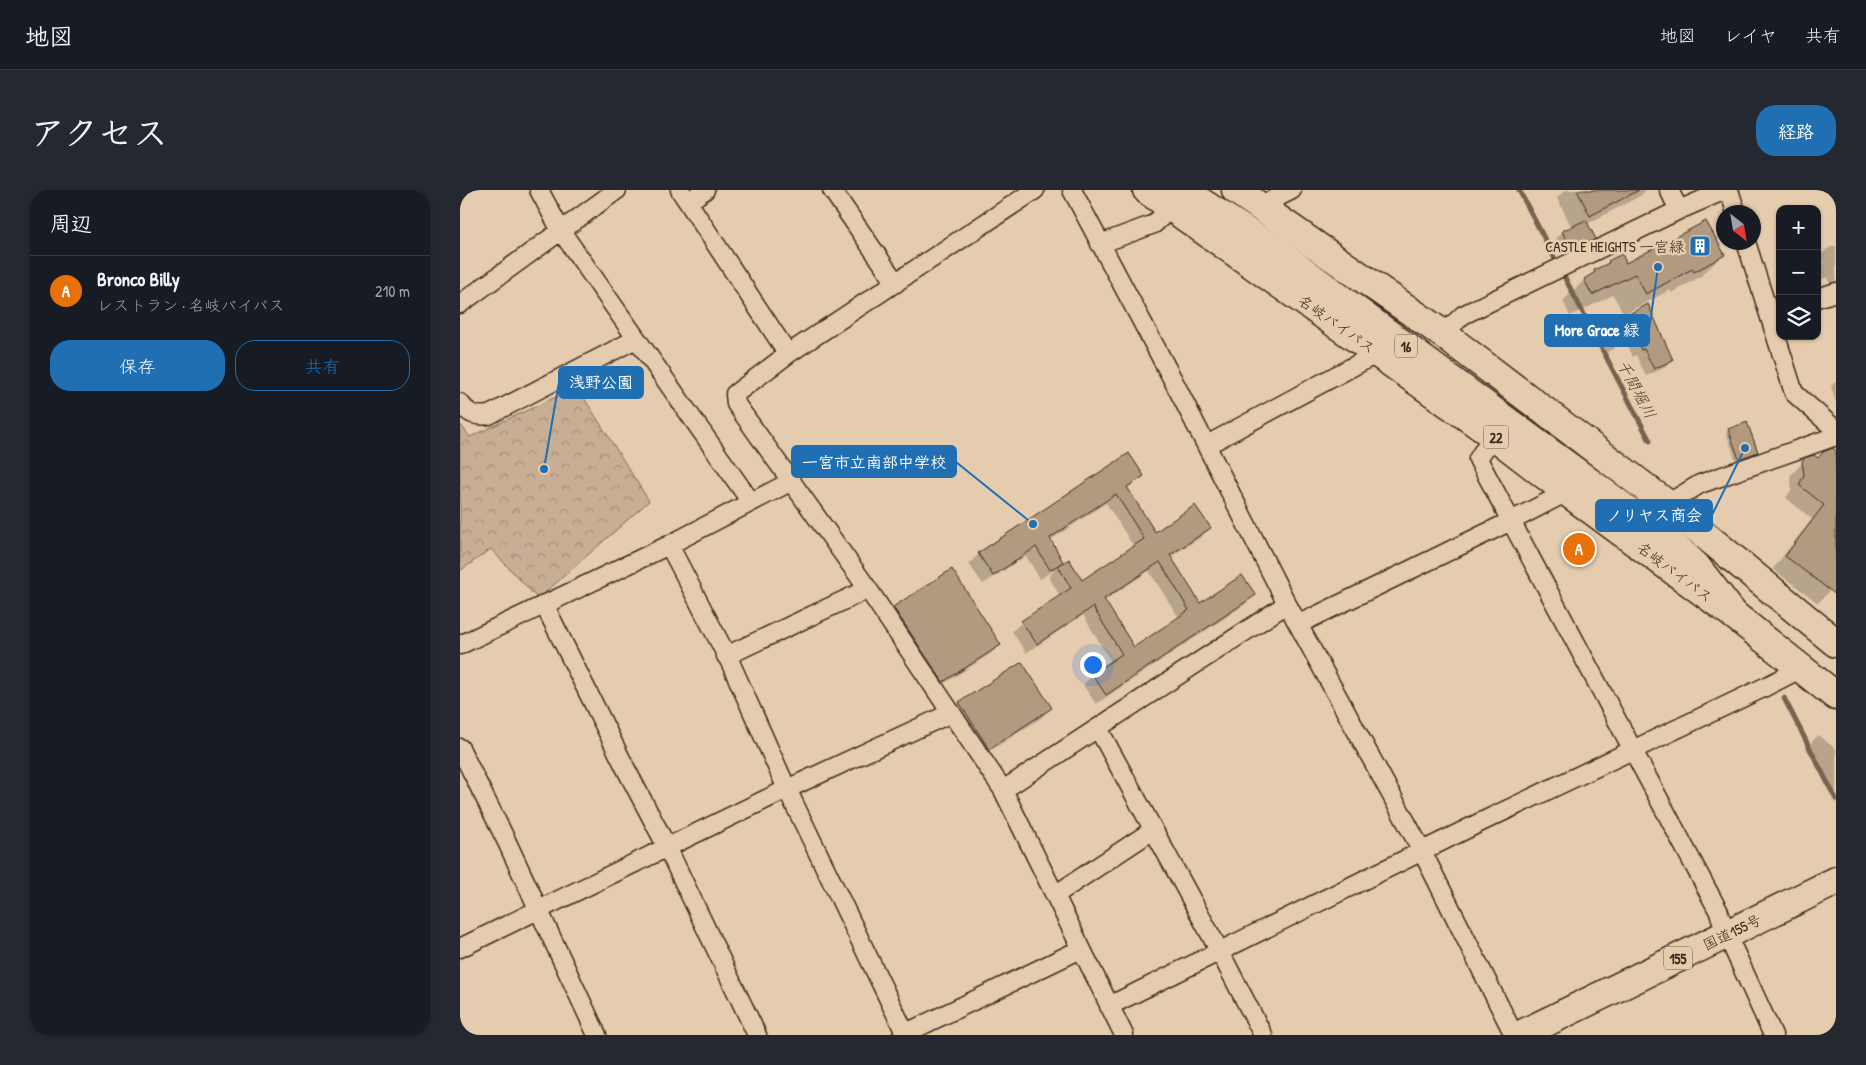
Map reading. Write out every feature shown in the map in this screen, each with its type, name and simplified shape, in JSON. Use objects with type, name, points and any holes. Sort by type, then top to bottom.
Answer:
[{"type":"highway","name":"名岐バイパス","points":[[1147,190],[1177,198],[1378,353],[1493,435],[1734,615],[1836,696]]},
{"type":"highway","points":[[1236,190],[1443,334],[1667,504],[1836,642]]},
{"type":"highway","name":"16","points":[[1177,198],[1276,251],[1626,508],[1668,540],[1696,566],[1734,615]]},
{"type":"highway","name":"国道155号","points":[[1558,1035],[1730,943],[1836,881]]},
{"type":"highway","name":"国道155号","points":[[1520,1035],[1730,943],[1836,901]]},
{"type":"street","points":[[539,190],[561,231],[751,502]]},
{"type":"street","points":[[460,304],[617,190]]},
{"type":"street","points":[[705,190],[684,196],[788,354]]},
{"type":"street","points":[[832,190],[896,283]]},
{"type":"street","points":[[1035,190],[788,354],[735,394],[736,404],[868,589],[1003,790],[1124,1035]]},
{"type":"street","points":[[1072,190],[1287,604],[1422,851],[1514,1035]]},
{"type":"street","points":[[1260,206],[1292,190]]},
{"type":"street","points":[[1669,190],[1679,210]]},
{"type":"street","points":[[1443,334],[1463,315],[1556,268],[1725,190]]},
{"type":"street","points":[[1729,190],[1734,205]]},
{"type":"street","points":[[1100,244],[1154,224],[1177,198]]},
{"type":"street","points":[[1749,250],[1774,310],[1794,393],[1836,430]]},
{"type":"street","points":[[1821,297],[1836,292]]},
{"type":"street","points":[[460,403],[470,414],[478,416],[489,415],[636,338]]},
{"type":"street","points":[[1206,445],[1378,353]]},
{"type":"street","points":[[1493,435],[1478,460],[1719,912],[1730,943],[1773,1035]]},
{"type":"street","points":[[1667,504],[1700,484],[1836,436]]},
{"type":"street","points":[[460,645],[669,545],[792,481]]},
{"type":"street","points":[[1298,624],[1511,522],[1567,492]]},
{"type":"street","points":[[669,545],[726,656],[786,789],[905,1034],[1081,949]]},
{"type":"street","points":[[726,656],[868,589]]},
{"type":"street","points":[[544,604],[667,847],[757,1035]]},
{"type":"street","points":[[1003,790],[1287,604]]},
{"type":"street","points":[[1109,1006],[1422,851],[1802,668]]},
{"type":"street","points":[[460,948],[786,789],[951,713]]},
{"type":"street","points":[[1098,728],[1263,1035]]},
{"type":"street","points":[[460,748],[539,910],[597,1035]]},
{"type":"street","points":[[1055,895],[1153,830]]},
{"type":"green space","points":[[577,387],[649,501],[538,599],[491,549],[460,571],[460,424],[470,437]]},
{"type":"building","points":[[1577,190],[1639,190],[1590,216]]},
{"type":"building","points":[[1586,220],[1596,239],[1571,251],[1562,231]]},
{"type":"building","points":[[1706,221],[1716,239],[1716,250],[1722,250],[1725,255],[1694,272],[1692,269],[1646,294],[1635,274],[1592,295],[1584,279],[1595,272],[1594,270],[1622,254],[1626,263]]},
{"type":"building","points":[[1648,304],[1673,360],[1654,369],[1644,349],[1641,350],[1634,335],[1615,345],[1606,326]]},
{"type":"building","points":[[1747,422],[1758,452],[1739,459],[1728,429]]},
{"type":"building","points":[[1833,448],[1836,451],[1836,595],[1785,556],[1824,505],[1799,485],[1804,475],[1802,462],[1804,458],[1814,455],[1818,458],[1823,452]]},
{"type":"building","points":[[1129,453],[1144,476],[1127,487],[1155,532],[1195,505],[1211,528],[1170,555],[1200,603],[1242,575],[1256,595],[1106,695],[1092,674],[1122,654],[1093,607],[1037,644],[1021,621],[1071,588],[1058,566],[1069,559],[1082,580],[1144,539],[1116,494],[1050,538],[1063,562],[1050,570],[1036,547],[993,576],[978,553]],"holes":[[[1160,562],[1189,610],[1134,647],[1104,599]]]},
{"type":"building","points":[[952,569],[1001,645],[943,682],[893,607]]},
{"type":"building","points":[[1022,662],[1052,708],[989,749],[959,702]]},
{"type":"waterway","name":"千間堀川","points":[[1519,190],[1650,441]]},
{"type":"waterway","name":"千間堀川","points":[[1784,698],[1836,799]]},
{"type":"place","name":"CASTLE HEIGHTS 一宮緑","points":[[1700,246]]},
{"type":"place","name":"More Grace 緑","points":[[1658,267]]},
{"type":"place","name":"ノリヤス商会","points":[[1745,448]]},
{"type":"place","name":"浅野公園","points":[[544,469]]},
{"type":"place","name":"一宮市立南部中学校","points":[[1033,524]]},
{"type":"place","name":"Bronco Billy","points":[[1579,549]]}]
